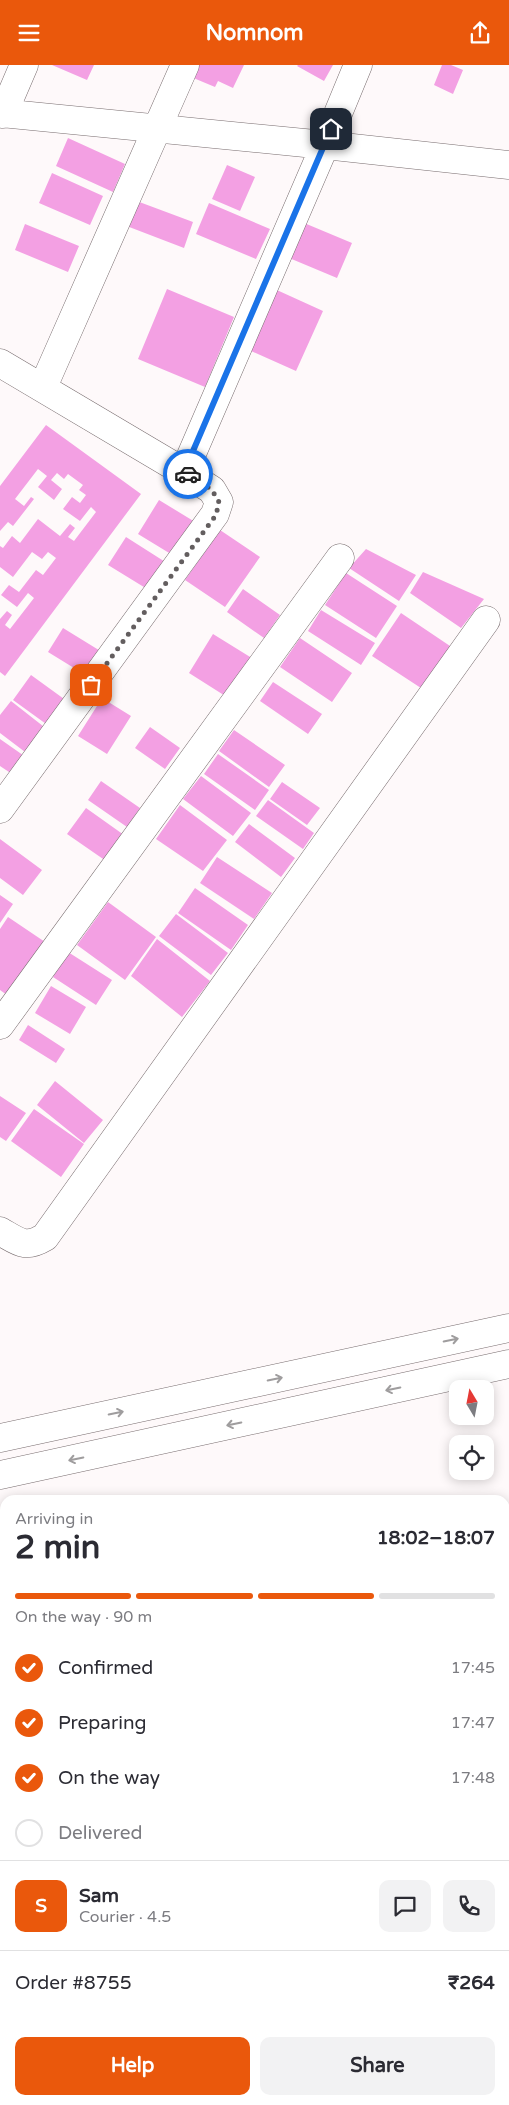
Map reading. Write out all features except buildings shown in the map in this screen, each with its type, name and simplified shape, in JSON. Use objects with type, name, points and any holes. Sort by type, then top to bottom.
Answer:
[{"type":"street","points":[[24,65],[2,113],[158,127],[509,165]]},
{"type":"street","points":[[43,387],[185,65]]},
{"type":"street","points":[[184,472],[358,65]]},
{"type":"street","points":[[0,363],[184,472],[212,490],[219,502],[216,515],[0,809]]},
{"type":"street","points":[[0,1025],[340,558]]},
{"type":"street","points":[[0,1231],[20,1243],[32,1245],[45,1237],[486,620]]},
{"type":"street","points":[[0,1438],[509,1328]]},
{"type":"street","points":[[414,1349],[421,1383]]},
{"type":"street","points":[[0,1475],[509,1364]]},
{"type":"way so far","points":[[91,685],[216,515],[219,502],[212,490],[188,474]]},
{"type":"route","points":[[188,474],[184,472],[331,129]]}]
